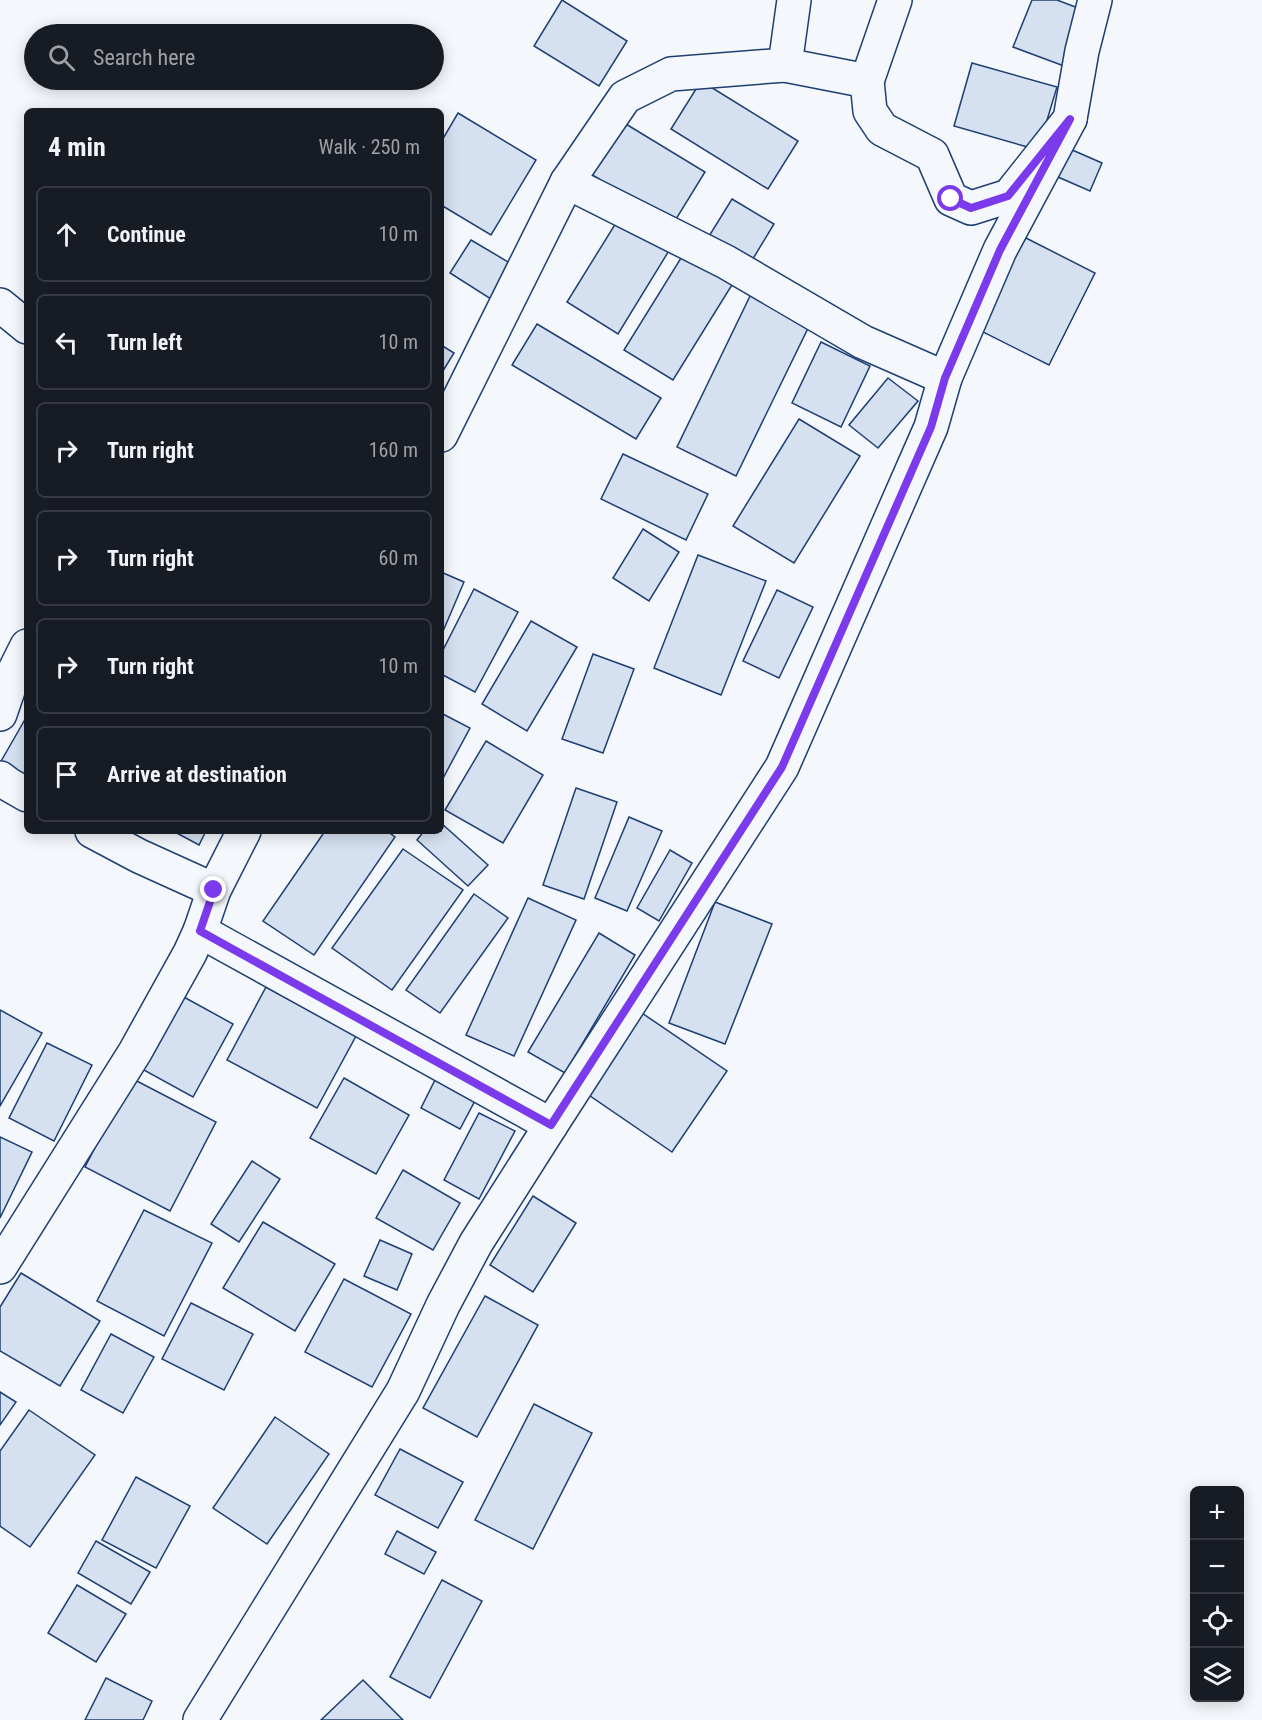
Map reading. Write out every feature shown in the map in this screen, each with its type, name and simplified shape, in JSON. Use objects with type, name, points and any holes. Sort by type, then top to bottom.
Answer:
[{"type":"street","points":[[785,65],[794,0]]},
{"type":"street","points":[[895,0],[867,81],[870,111],[882,129],[932,154],[951,199],[971,208],[1008,196],[1070,119]]},
{"type":"street","points":[[200,1720],[403,1391],[458,1275],[476,1244],[782,767],[931,427],[945,378],[1000,250],[1070,119],[1082,51],[1095,0]]},
{"type":"street","points":[[444,429],[567,182],[625,97],[671,74],[785,65],[867,81]]},
{"type":"street","points":[[567,182],[726,262],[863,342],[945,378]]},
{"type":"street","points":[[0,305],[24,325]]},
{"type":"street","points":[[0,714],[15,670],[24,652]]},
{"type":"street","points":[[0,778],[24,793]]},
{"type":"street","points":[[98,834],[139,856],[214,890]]},
{"type":"street","points":[[0,1267],[135,1052],[190,953],[214,890],[242,834]]},
{"type":"street","points":[[200,931],[551,1125]]},
{"type":"building","points":[[562,0],[627,41],[599,86],[534,46]]},
{"type":"building","points":[[1032,0],[1057,0],[1086,11],[1064,66],[1013,47]]},
{"type":"building","points":[[972,63],[1057,87],[1038,150],[954,126]]},
{"type":"building","points":[[701,81],[798,141],[768,189],[671,129]]},
{"type":"building","points":[[458,113],[536,160],[491,235],[444,207],[444,137]]},
{"type":"building","points":[[616,118],[705,172],[673,224],[584,170]]},
{"type":"building","points":[[1070,149],[1102,163],[1090,191],[1058,177]]},
{"type":"building","points":[[732,199],[774,224],[748,267],[706,241]]},
{"type":"building","points":[[619,218],[670,249],[618,334],[567,302]]},
{"type":"building","points":[[1024,237],[1095,273],[1049,365],[977,329]]},
{"type":"building","points":[[471,240],[515,266],[494,301],[450,273]]},
{"type":"building","points":[[686,250],[735,280],[673,380],[624,350]]},
{"type":"building","points":[[752,292],[812,320],[736,476],[677,447]]},
{"type":"building","points":[[537,324],[661,398],[636,439],[512,365]]},
{"type":"building","points":[[821,342],[870,366],[841,427],[792,403]]},
{"type":"building","points":[[444,347],[454,353],[444,369]]},
{"type":"building","points":[[888,378],[918,401],[878,448],[849,425]]},
{"type":"building","points":[[799,419],[860,456],[794,563],[733,526]]},
{"type":"building","points":[[623,454],[708,494],[686,540],[601,499]]},
{"type":"building","points":[[643,529],[679,552],[649,601],[613,578]]},
{"type":"building","points":[[698,555],[766,581],[721,695],[654,668]]},
{"type":"building","points":[[444,573],[464,582],[444,629]]},
{"type":"building","points":[[474,589],[518,612],[475,692],[444,676],[444,648]]},
{"type":"building","points":[[777,590],[813,607],[779,678],[743,661]]},
{"type":"building","points":[[531,621],[577,647],[527,731],[482,704]]},
{"type":"building","points":[[593,654],[634,669],[603,753],[562,739]]},
{"type":"building","points":[[444,715],[470,728],[444,776]]},
{"type":"building","points":[[24,721],[24,782],[0,763]]},
{"type":"building","points":[[486,741],[543,775],[503,843],[445,810]]},
{"type":"building","points":[[576,788],[617,802],[584,899],[543,885]]},
{"type":"building","points":[[629,817],[662,831],[627,911],[595,898]]},
{"type":"building","points":[[444,826],[488,865],[468,886],[417,840],[422,834],[444,834]]},
{"type":"building","points":[[179,834],[204,834],[199,845]]},
{"type":"building","points":[[323,834],[391,834],[395,837],[314,955],[263,921]]},
{"type":"building","points":[[403,849],[463,890],[392,990],[332,948]]},
{"type":"building","points":[[670,850],[692,863],[659,921],[637,908]]},
{"type":"building","points":[[474,894],[508,918],[440,1013],[406,990]]},
{"type":"building","points":[[528,898],[576,920],[514,1056],[466,1035]]},
{"type":"building","points":[[715,902],[772,924],[725,1044],[669,1023]]},
{"type":"building","points":[[599,933],[635,955],[565,1073],[528,1052]]},
{"type":"building","points":[[266,987],[356,1036],[317,1108],[227,1060]]},
{"type":"building","points":[[182,996],[233,1024],[193,1097],[142,1069]]},
{"type":"building","points":[[636,1009],[727,1071],[672,1152],[580,1089]]},
{"type":"building","points":[[0,1010],[42,1033],[0,1106]]},
{"type":"building","points":[[47,1043],[92,1065],[54,1141],[9,1118]]},
{"type":"building","points":[[438,1074],[478,1095],[460,1129],[421,1108]]},
{"type":"building","points":[[131,1078],[216,1122],[170,1211],[85,1167]]},
{"type":"building","points":[[344,1078],[409,1115],[376,1174],[310,1138]]},
{"type":"building","points":[[479,1113],[515,1131],[479,1199],[444,1180]]},
{"type":"building","points":[[0,1137],[32,1152],[0,1218]]},
{"type":"building","points":[[252,1161],[280,1179],[239,1242],[211,1224]]},
{"type":"building","points":[[403,1170],[460,1203],[433,1250],[376,1218]]},
{"type":"building","points":[[533,1196],[576,1223],[533,1292],[490,1265]]},
{"type":"building","points":[[144,1210],[212,1243],[164,1336],[97,1301]]},
{"type":"building","points":[[263,1222],[335,1264],[295,1331],[223,1288]]},
{"type":"building","points":[[380,1240],[412,1254],[397,1290],[364,1276]]},
{"type":"building","points":[[21,1273],[100,1321],[60,1386],[0,1351],[0,1307]]},
{"type":"building","points":[[344,1279],[411,1314],[372,1387],[305,1352]]},
{"type":"building","points":[[485,1296],[538,1325],[477,1437],[423,1408]]},
{"type":"building","points":[[191,1303],[253,1334],[224,1390],[162,1359]]},
{"type":"building","points":[[111,1334],[154,1357],[123,1413],[81,1390]]},
{"type":"building","points":[[0,1392],[16,1402],[0,1425]]},
{"type":"building","points":[[534,1404],[592,1433],[533,1549],[475,1520]]},
{"type":"building","points":[[29,1410],[95,1455],[30,1547],[0,1526],[0,1451]]},
{"type":"building","points":[[275,1417],[329,1454],[267,1544],[213,1508]]},
{"type":"building","points":[[400,1449],[463,1482],[438,1528],[375,1495]]},
{"type":"building","points":[[136,1477],[190,1506],[156,1568],[102,1540]]},
{"type":"building","points":[[397,1531],[436,1552],[424,1574],[385,1554]]},
{"type":"building","points":[[96,1541],[150,1572],[131,1604],[78,1573]]},
{"type":"building","points":[[442,1580],[482,1601],[430,1698],[390,1677]]},
{"type":"building","points":[[77,1585],[126,1614],[96,1662],[48,1633]]},
{"type":"building","points":[[106,1678],[152,1701],[143,1720],[85,1720]]},
{"type":"building","points":[[363,1680],[403,1720],[321,1720]]},
{"type":"route","points":[[214,890],[200,931],[551,1125],[782,767],[931,427],[945,378],[1000,250],[1070,119],[1008,196],[971,208],[951,199]]}]
